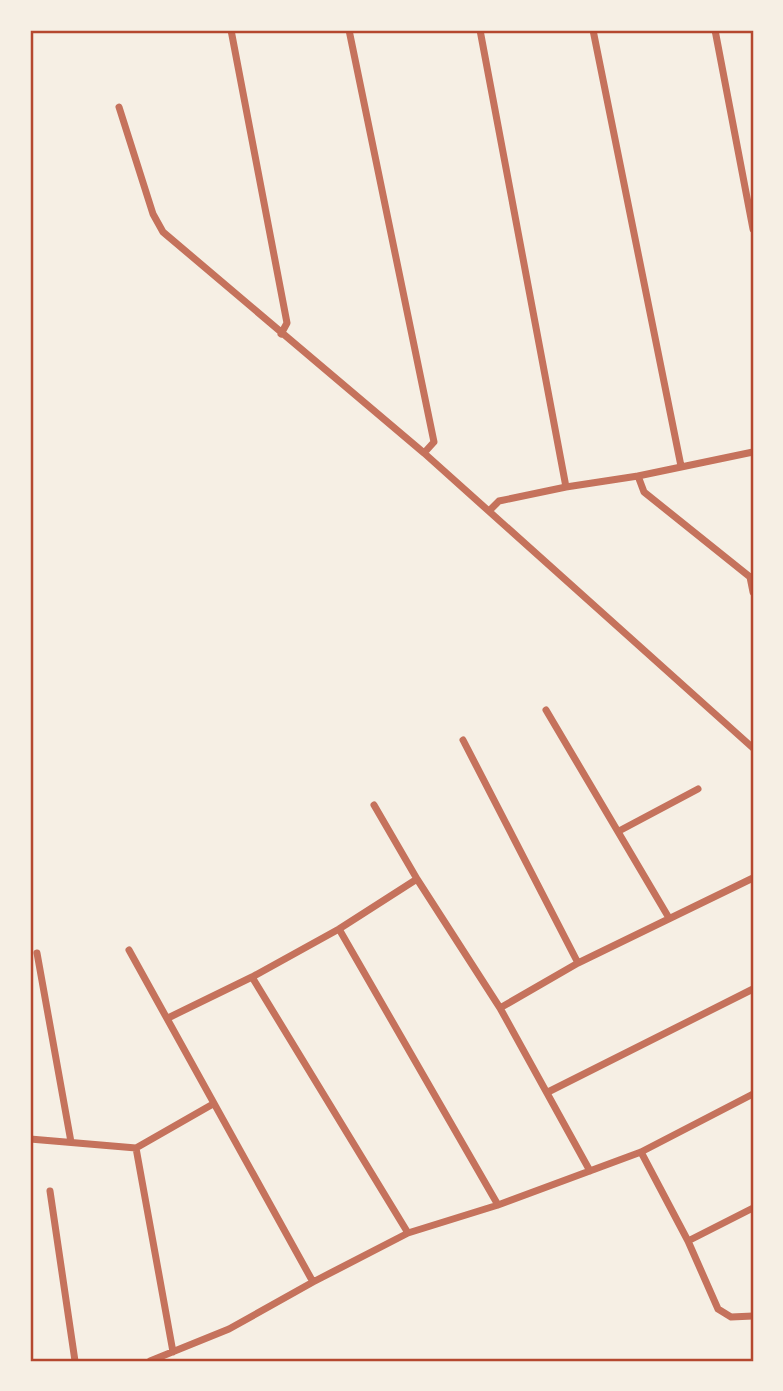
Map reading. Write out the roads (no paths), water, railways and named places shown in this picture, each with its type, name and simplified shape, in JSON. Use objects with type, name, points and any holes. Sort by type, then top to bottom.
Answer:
[{"type":"street","points":[[231,30],[287,323],[281,334]]},
{"type":"street","points":[[349,30],[434,442],[424,453]]},
{"type":"street","points":[[480,30],[566,487]]},
{"type":"street","points":[[593,30],[681,466]]},
{"type":"street","points":[[715,30],[753,229]]},
{"type":"street","points":[[119,107],[153,214],[163,232],[424,453],[753,748]]},
{"type":"street","points":[[489,511],[499,501],[753,452]]},
{"type":"street","points":[[638,476],[644,492],[752,576],[753,592]]},
{"type":"street","points":[[546,710],[669,918]]},
{"type":"street","points":[[464,740],[578,963]]},
{"type":"street","points":[[619,831],[698,789]]},
{"type":"street","points":[[374,805],[417,879],[500,1008],[590,1171]]},
{"type":"street","points":[[500,1008],[578,963],[753,878]]},
{"type":"street","points":[[168,1018],[252,977],[338,929],[417,879]]},
{"type":"street","points":[[338,929],[498,1205]]},
{"type":"street","points":[[130,950],[313,1282]]},
{"type":"street","points":[[37,953],[71,1143]]},
{"type":"street","points":[[252,977],[408,1233]]},
{"type":"street","points":[[548,1093],[753,989]]},
{"type":"street","points":[[150,1361],[229,1329],[408,1233],[498,1205],[642,1152],[753,1094]]},
{"type":"street","points":[[30,1139],[136,1148],[213,1104]]},
{"type":"street","points":[[136,1148],[173,1352]]},
{"type":"street","points":[[642,1152],[688,1241],[718,1308],[731,1317],[753,1316]]},
{"type":"street","points":[[50,1191],[75,1361]]},
{"type":"street","points":[[688,1241],[753,1208]]}]
